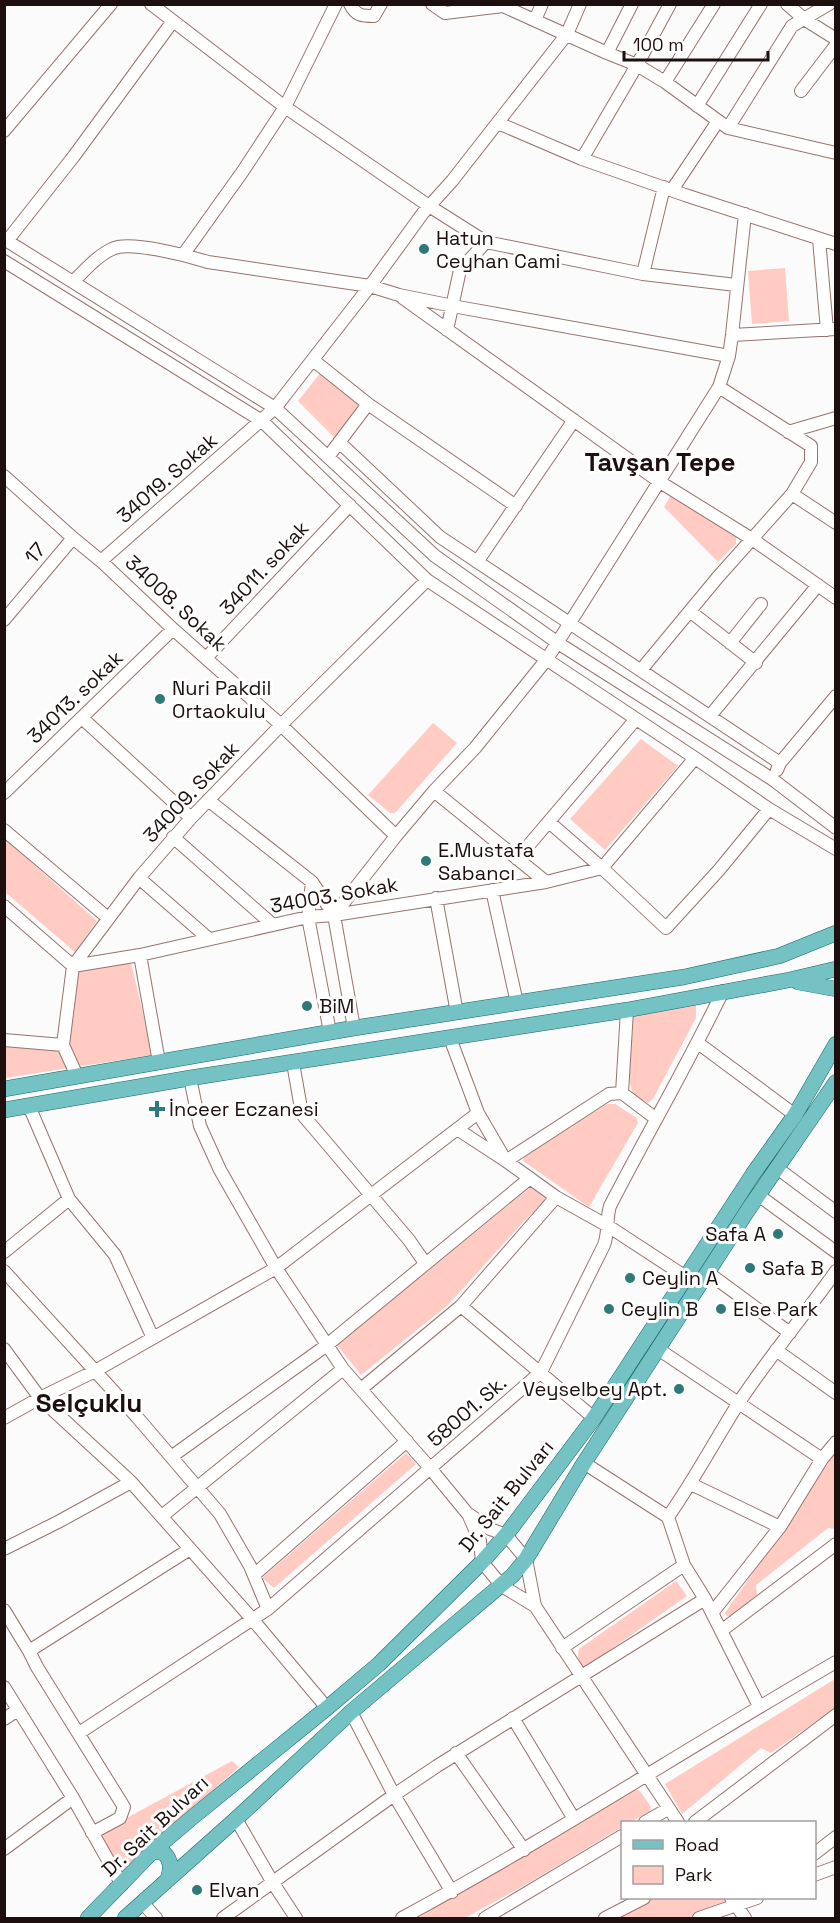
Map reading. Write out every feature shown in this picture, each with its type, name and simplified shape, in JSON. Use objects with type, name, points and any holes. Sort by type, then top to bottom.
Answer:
[{"type":"main road","points":[[4,1089],[354,1028],[684,977],[779,956],[836,933]]},
{"type":"main road","points":[[4,1110],[190,1078],[627,1010],[836,969]]},
{"type":"main road","points":[[789,980],[836,989]]},
{"type":"main road","name":"Dr. Sait Bulvarı","points":[[88,1918],[153,1851],[194,1815],[379,1664],[482,1562],[506,1535],[594,1418],[753,1174],[795,1115],[836,1044]]},
{"type":"main road","name":"Dr. Sait Bulvarı","points":[[125,1918],[351,1712],[513,1575],[707,1272],[834,1088]]},
{"type":"main road","points":[[153,1851],[164,1853],[170,1861],[171,1870],[168,1879]]},
{"type":"street","points":[[4,131],[111,4]]},
{"type":"street","points":[[151,4],[285,107],[429,207],[486,242],[644,274],[736,285]]},
{"type":"street","points":[[183,255],[285,107],[336,4]]},
{"type":"street","points":[[350,4],[353,11],[360,16],[374,16],[381,4]]},
{"type":"street","points":[[432,4],[446,12],[503,5],[637,65],[665,82],[723,124],[836,153]]},
{"type":"street","points":[[536,20],[542,4]]},
{"type":"street","name":"34019. Sokak","points":[[101,561],[276,408],[429,207],[567,34],[580,4]]},
{"type":"street","points":[[607,53],[632,4]]},
{"type":"street","points":[[582,159],[670,4]]},
{"type":"street","points":[[665,82],[714,4]]},
{"type":"street","points":[[697,106],[761,4]]},
{"type":"street","points":[[787,4],[804,19],[836,39]]},
{"type":"street","points":[[644,274],[668,189],[723,124],[792,26],[829,4]]},
{"type":"street","points":[[173,21],[74,156],[6,240],[276,408],[435,556],[558,643],[772,779],[836,828]]},
{"type":"street","points":[[801,91],[836,45]]},
{"type":"street","points":[[498,123],[582,159],[836,243]]},
{"type":"street","points":[[333,915],[396,836],[475,748],[547,659],[719,387],[729,356],[745,214]]},
{"type":"street","points":[[732,335],[831,329],[819,239]]},
{"type":"street","points":[[447,330],[460,270],[486,242]]},
{"type":"street","points":[[73,282],[98,258],[114,247],[128,246],[183,255],[208,262],[370,286],[399,295],[452,306],[729,356]]},
{"type":"street","points":[[4,261],[260,423],[350,505],[427,580],[770,809],[836,849]]},
{"type":"street","points":[[399,295],[660,482],[752,539],[836,598]]},
{"type":"street","points":[[313,360],[368,404],[516,506]]},
{"type":"street","points":[[641,670],[792,494],[811,462],[811,446],[719,387]]},
{"type":"street","points":[[328,457],[368,404]]},
{"type":"street","points":[[788,432],[836,418]]},
{"type":"street","points":[[477,562],[574,420]]},
{"type":"street","points":[[339,442],[440,537],[780,763]]},
{"type":"street","name":"34008. Sokak","points":[[4,477],[101,561],[281,725],[396,836]]},
{"type":"street","points":[[792,494],[836,523]]},
{"type":"street","name":"34011. sokak","points":[[206,658],[350,505]]},
{"type":"street","name":"17","points":[[4,620],[73,538]]},
{"type":"street","name":"34009. Sokak","points":[[73,966],[139,878],[174,837],[281,725],[427,580]]},
{"type":"street","points":[[710,716],[818,585]]},
{"type":"street","points":[[730,643],[761,604]]},
{"type":"street","points":[[691,612],[756,663]]},
{"type":"street","name":"34013. sokak","points":[[4,793],[173,629]]},
{"type":"street","points":[[772,779],[780,763],[836,696]]},
{"type":"street","points":[[82,718],[192,818]]},
{"type":"street","points":[[518,859],[636,719]]},
{"type":"street","points":[[602,868],[695,758]]},
{"type":"street","points":[[434,791],[546,882]]},
{"type":"street","points":[[208,800],[312,882],[333,915],[354,1028]]},
{"type":"street","points":[[549,822],[666,928],[770,809]]},
{"type":"street","points":[[4,830],[108,918]]},
{"type":"street","points":[[174,837],[273,925]]},
{"type":"street","name":"34003. Sokak","points":[[73,966],[140,955],[308,917],[546,882],[602,868]]},
{"type":"street","points":[[139,878],[209,939]]},
{"type":"street","points":[[312,882],[308,917],[330,1032]]},
{"type":"street","points":[[492,890],[517,1003]]},
{"type":"street","points":[[436,898],[457,1013]]},
{"type":"street","points":[[4,906],[73,966],[63,1045],[77,1076]]},
{"type":"street","points":[[140,955],[159,1062]]},
{"type":"street","name":"58001. Sk.","points":[[79,1733],[268,1609],[541,1372],[604,1245],[610,1206],[655,1118],[698,1043],[723,991]]},
{"type":"street","points":[[622,1093],[627,1010]]},
{"type":"street","points":[[450,1038],[478,1113],[506,1161]]},
{"type":"street","points":[[4,1041],[63,1045]]},
{"type":"street","points":[[698,1043],[795,1115]]},
{"type":"street","points":[[293,1063],[303,1114],[425,1263]]},
{"type":"street","points":[[190,1078],[200,1126],[220,1170],[276,1268],[343,1369],[468,1513],[490,1529],[506,1535],[525,1559],[535,1606],[677,1821]]},
{"type":"street","points":[[506,1161],[609,1094],[622,1093],[655,1118]]},
{"type":"street","points":[[29,1106],[69,1199],[115,1255],[153,1338]]},
{"type":"street","points":[[4,1418],[95,1371],[276,1268],[478,1113]]},
{"type":"street","points":[[457,1129],[556,1197],[608,1226],[686,1276]]},
{"type":"street","points":[[777,1168],[836,1212]]},
{"type":"street","points":[[171,1457],[327,1345],[530,1178]]},
{"type":"street","points":[[758,1195],[836,1252]]},
{"type":"street","points":[[361,1389],[461,1306],[556,1197]]},
{"type":"street","points":[[4,1252],[69,1199]]},
{"type":"street","points":[[4,1271],[95,1371],[219,1514],[254,1575],[268,1609]]},
{"type":"street","points":[[668,1516],[691,1484],[739,1403],[776,1350],[831,1288],[836,1271]]},
{"type":"street","points":[[707,1272],[790,1333]]},
{"type":"street","points":[[461,1306],[594,1418]]},
{"type":"street","points":[[4,1349],[39,1398],[131,1482],[327,1708]]},
{"type":"street","points":[[658,1349],[822,1459]]},
{"type":"street","points":[[776,1350],[836,1393]]},
{"type":"street","points":[[162,1516],[343,1369]]},
{"type":"street","points":[[254,1575],[407,1441]]},
{"type":"street","points":[[712,1613],[780,1527],[822,1459],[836,1442]]},
{"type":"street","points":[[584,1463],[668,1516],[684,1565],[705,1599],[759,1706]]},
{"type":"street","points":[[4,1549],[131,1482]]},
{"type":"street","points":[[691,1484],[780,1527]]},
{"type":"street","points":[[468,1513],[480,1541],[482,1562],[502,1586],[535,1606]]},
{"type":"street","points":[[721,1631],[836,1544]]},
{"type":"street","points":[[29,1651],[190,1549]]},
{"type":"street","points":[[562,1648],[684,1565]]},
{"type":"street","points":[[223,1918],[394,1794],[705,1599]]},
{"type":"street","points":[[4,1610],[42,1676],[124,1807],[120,1818],[92,1833]]},
{"type":"street","points":[[402,1918],[524,1850],[759,1706],[836,1662]]},
{"type":"street","points":[[4,1687],[73,1798],[122,1885]]},
{"type":"street","points":[[4,1719],[18,1710]]},
{"type":"street","points":[[351,1712],[394,1794],[452,1892]]},
{"type":"street","points":[[696,1821],[836,1715]]},
{"type":"street","points":[[513,1718],[574,1819]]},
{"type":"street","points":[[456,1754],[524,1850]]},
{"type":"street","points":[[4,1849],[73,1798]]},
{"type":"street","points":[[647,1821],[668,1809]]},
{"type":"street","points":[[236,1819],[296,1918]]},
{"type":"street","points":[[490,1918],[621,1837]]},
{"type":"street","points":[[816,1852],[836,1837]]},
{"type":"street","points":[[816,1874],[836,1867]]},
{"type":"street","points":[[605,1918],[642,1899]]},
{"type":"street","points":[[699,1918],[733,1901],[749,1899]]},
{"type":"street","points":[[733,1901],[745,1918]]},
{"type":"street","points":[[142,1902],[156,1918]]},
{"type":"green space","points":[[785,268],[789,321],[752,324],[748,271]]},
{"type":"green space","points":[[321,372],[365,405],[337,440],[298,401]]},
{"type":"green space","points":[[671,495],[736,537],[736,544],[718,562],[664,507]]},
{"type":"green space","points":[[433,723],[457,743],[395,813],[390,813],[368,795]]},
{"type":"green space","points":[[641,739],[678,766],[605,850],[570,819]]},
{"type":"green space","points":[[5,839],[97,921],[75,952],[5,892]]},
{"type":"green space","points":[[131,963],[153,1055],[5,1078],[5,1040],[63,1045],[73,966]]},
{"type":"green space","points":[[696,1001],[696,1018],[653,1099],[648,1103],[633,1095],[628,1075],[629,1016]]},
{"type":"green space","points":[[607,1104],[615,1104],[637,1118],[638,1123],[589,1207],[523,1161],[524,1156]]},
{"type":"green space","points":[[531,1187],[547,1199],[448,1305],[361,1375],[337,1345]]},
{"type":"green space","points":[[406,1453],[416,1464],[274,1588],[262,1578]]},
{"type":"green space","points":[[835,1453],[835,1529],[828,1528],[756,1585],[757,1595],[731,1616],[727,1616],[725,1613]]},
{"type":"green space","points":[[676,1581],[687,1596],[584,1668],[580,1664],[579,1649]]},
{"type":"green space","points":[[835,1679],[835,1708],[771,1753],[761,1748],[682,1814],[665,1784]]},
{"type":"green space","points":[[232,1761],[239,1767],[123,1871],[99,1833]]},
{"type":"green space","points":[[636,1789],[651,1807],[650,1811],[633,1821],[621,1821],[621,1828],[465,1918],[418,1918]]},
{"type":"green space","points":[[642,1899],[732,1899],[736,1905],[699,1918],[605,1918]]},
{"type":"place","name":"Hatun Ceyhan Cami","points":[[424,249]]},
{"type":"place","name":"Nuri Pakdil Ortaokulu","points":[[160,699]]},
{"type":"place","name":"E.Mustafa Sabancı","points":[[426,861]]},
{"type":"place","name":"BiM","points":[[307,1006]]},
{"type":"place","name":"İnceer Eczanesi","points":[[157,1109]]},
{"type":"place","name":"Safa A","points":[[778,1234]]},
{"type":"place","name":"Safa B","points":[[750,1268]]},
{"type":"place","name":"Ceylin A","points":[[630,1278]]},
{"type":"place","name":"Ceylin B","points":[[609,1309]]},
{"type":"place","name":"Else Park","points":[[721,1309]]},
{"type":"place","name":"Veyselbey Apt.","points":[[679,1389]]},
{"type":"place","name":"Elvan","points":[[197,1890]]},
{"type":"district","name":"Tavşan Tepe","points":[[660,462]]},
{"type":"district","name":"Selçuklu","points":[[89,1403]]}]
